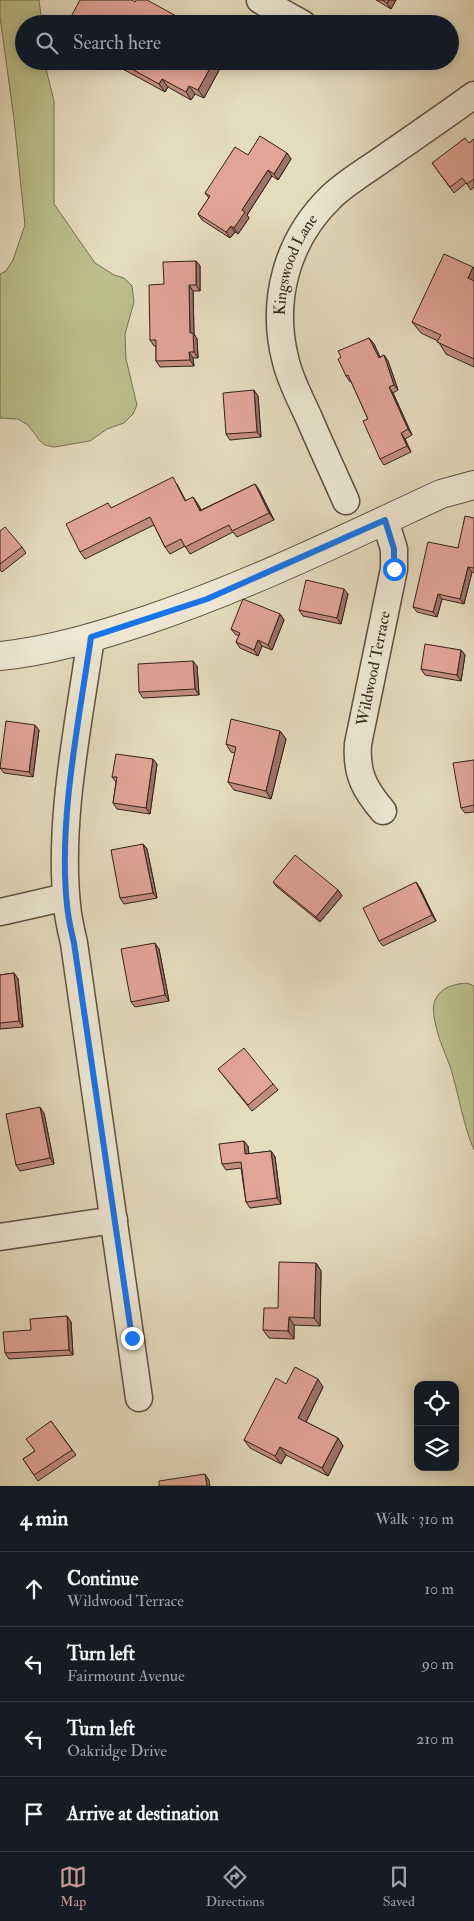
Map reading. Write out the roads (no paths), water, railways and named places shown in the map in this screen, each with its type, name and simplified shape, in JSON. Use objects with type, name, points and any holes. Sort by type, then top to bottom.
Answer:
[{"type":"street","points":[[260,0],[287,15]]},
{"type":"street","name":"Kingswood Lane","points":[[346,501],[295,387],[286,362],[279,312],[288,263],[304,230],[313,217],[334,195],[474,95]]},
{"type":"street","points":[[0,656],[37,651],[91,637],[207,599],[441,494],[474,486]]},
{"type":"street","name":"Wildwood Terrace","points":[[382,811],[371,798],[362,782],[358,771],[357,757],[358,744],[394,569],[394,549],[385,520]]},
{"type":"street","points":[[91,637],[68,812],[66,897],[139,1398]]},
{"type":"street","points":[[0,912],[66,897]]},
{"type":"street","points":[[0,1237],[114,1220]]}]
